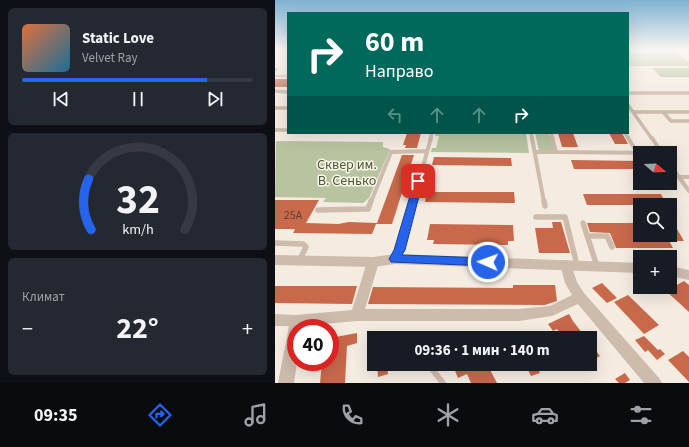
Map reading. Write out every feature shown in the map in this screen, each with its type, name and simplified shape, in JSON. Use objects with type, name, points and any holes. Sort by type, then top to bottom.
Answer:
[{"type":"street","points":[[275,260],[373,262],[395,259],[633,268]]},
{"type":"street","points":[[357,315],[373,262]]},
{"type":"street","points":[[571,265],[571,283],[580,297],[654,383]]},
{"type":"street","points":[[677,272],[689,275]]},
{"type":"street","points":[[316,319],[357,315],[519,315],[552,311],[580,297]]},
{"type":"street","points":[[275,320],[287,321]]},
{"type":"street","points":[[286,383],[288,371]]},
{"type":"lane","points":[[275,76],[287,76]]},
{"type":"lane","points":[[275,91],[287,92]]},
{"type":"lane","points":[[629,93],[689,93]]},
{"type":"lane","points":[[629,106],[656,146]]},
{"type":"lane","points":[[275,108],[287,108]]},
{"type":"lane","points":[[633,112],[689,112]]},
{"type":"lane","points":[[663,112],[671,121],[689,121]]},
{"type":"lane","points":[[275,130],[287,130]]},
{"type":"lane","points":[[395,259],[399,250],[432,134]]},
{"type":"lane","points":[[531,134],[545,206]]},
{"type":"lane","points":[[551,134],[556,152]]},
{"type":"lane","points":[[626,134],[633,146]]},
{"type":"lane","points":[[318,210],[368,209],[391,152],[427,151]]},
{"type":"lane","points":[[535,152],[633,152]]},
{"type":"lane","points":[[677,174],[689,191]]},
{"type":"lane","points":[[679,177],[689,177]]},
{"type":"lane","points":[[536,217],[565,217],[571,265]]},
{"type":"lane","points":[[583,223],[597,266]]},
{"type":"lane","points":[[587,236],[607,236],[612,247]]},
{"type":"lane","points":[[275,243],[303,244],[306,247],[299,261]]},
{"type":"lane","points":[[434,371],[443,383]]},
{"type":"green space","points":[[652,68],[689,68],[689,77],[661,77]]},
{"type":"green space","points":[[436,134],[526,134],[529,153],[431,152],[432,148],[436,148],[439,136],[435,136]]},
{"type":"green space","points":[[535,134],[549,134],[554,151],[539,151]]},
{"type":"green space","name":"Сквер им. В. Сенько","points":[[276,141],[383,142],[383,147],[390,149],[369,198],[363,203],[323,202],[326,198],[275,197]]},
{"type":"building","points":[[275,79],[287,79],[287,87],[275,87]]},
{"type":"building","points":[[407,134],[421,134],[417,148],[405,148],[406,145],[403,145]]},
{"type":"building","points":[[558,134],[573,134],[578,147],[562,147]]},
{"type":"building","points":[[610,134],[623,134],[628,144],[615,144]]},
{"type":"building","points":[[402,155],[414,155],[392,224],[376,224],[372,234],[293,233],[295,229],[275,229],[275,200],[319,200],[306,223],[377,223]]},
{"type":"building","points":[[434,157],[511,158],[512,166],[432,165]]},
{"type":"building","points":[[571,160],[633,161],[633,169],[574,169]]},
{"type":"building","points":[[427,192],[514,192],[515,203],[425,202]]},
{"type":"building","points":[[583,194],[661,194],[663,198],[633,198],[633,205],[587,205]]},
{"type":"building","points":[[552,222],[561,222],[570,253],[539,253],[535,228],[553,228]]},
{"type":"building","points":[[587,223],[633,223],[633,242],[670,242],[673,248],[616,248],[610,233],[590,232]]},
{"type":"building","points":[[430,224],[513,225],[514,241],[508,241],[508,245],[433,244],[434,240],[427,240]]},
{"type":"building","points":[[677,229],[684,241],[677,241]]},
{"type":"building","points":[[684,281],[689,285],[689,312],[669,294],[677,294],[677,285]]},
{"type":"building","points":[[602,283],[617,298],[607,303],[592,288]]},
{"type":"building","points":[[513,285],[555,285],[557,301],[545,305],[368,304],[373,287],[513,288]]},
{"type":"building","points":[[275,286],[357,286],[352,304],[275,303]]},
{"type":"building","points":[[628,295],[659,325],[644,334],[614,302]]},
{"type":"building","points":[[569,314],[581,331],[558,331],[557,329],[553,331],[548,324]]},
{"type":"building","points":[[357,333],[357,343],[347,346],[345,383],[320,383],[321,371],[339,371],[339,336]]},
{"type":"building","points":[[644,336],[658,350],[660,349],[665,354],[657,360],[648,350],[645,352],[635,340]]},
{"type":"building","points":[[683,351],[689,357],[689,382],[668,360]]},
{"type":"building","points":[[378,371],[388,371],[388,374],[378,377]]},
{"type":"building","points":[[455,371],[491,371],[497,383],[471,383],[467,374],[458,378]]},
{"type":"building","points":[[528,371],[539,371],[540,373],[531,376]]},
{"type":"building","points":[[625,373],[630,380],[625,383],[619,383],[615,379]]},
{"type":"route","points":[[418,181],[399,250],[395,259],[488,262]]}]
